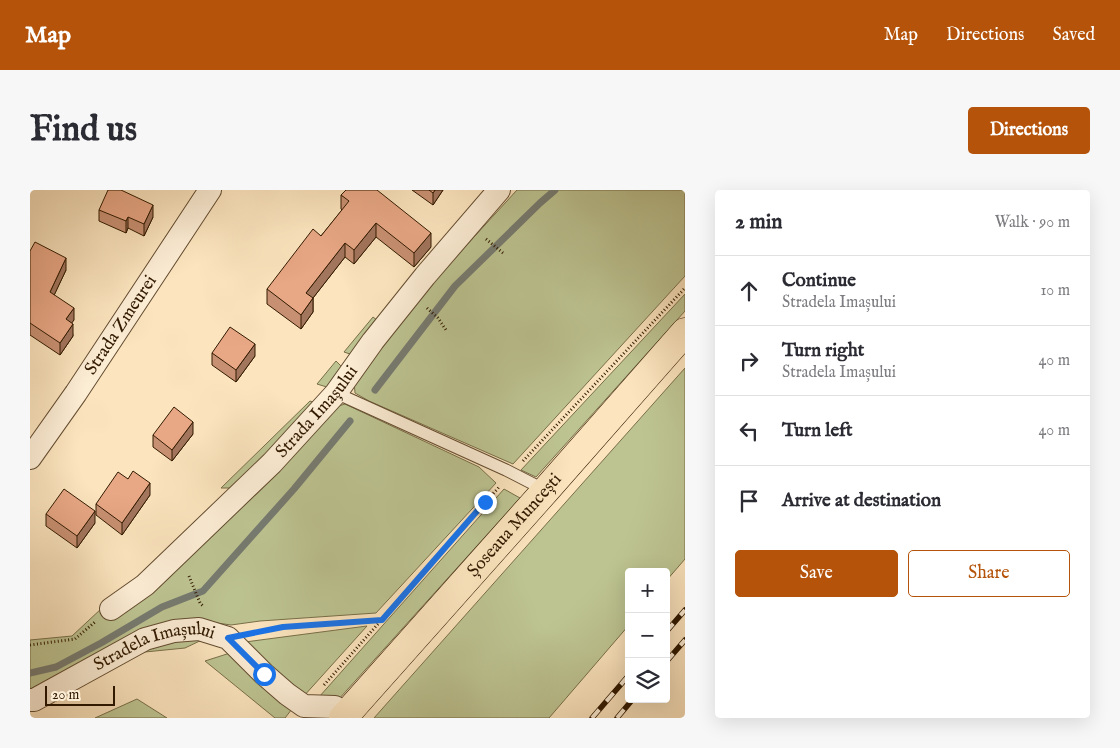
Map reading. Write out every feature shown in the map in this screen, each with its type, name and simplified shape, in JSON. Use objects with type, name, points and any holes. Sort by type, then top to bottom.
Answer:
[{"type":"main road","name":"Șoseaua Muncești","points":[[345,716],[685,332]]},
{"type":"street","name":"Strada Zmeurei","points":[[30,458],[210,190]]},
{"type":"street","name":"Strada Imașului","points":[[111,609],[145,585],[272,463],[336,393],[425,276],[499,190]]},
{"type":"street","name":"Stradela Imașului","points":[[31,701],[145,639],[174,631],[199,629],[228,638],[264,674],[304,706]]},
{"type":"street","points":[[304,706],[335,706],[345,716]]},
{"type":"lane","points":[[336,393],[546,490]]},
{"type":"path","points":[[484,237],[503,253]]},
{"type":"path","points":[[304,706],[485,502],[685,288]]},
{"type":"path","points":[[422,304],[438,318],[446,330]]},
{"type":"path","points":[[190,579],[200,602]]},
{"type":"path","points":[[30,645],[74,640],[111,609]]},
{"type":"path","name":"Stradela Imașului","points":[[228,638],[283,627],[382,620]]},
{"type":"green space","points":[[517,190],[685,190],[685,276],[513,464],[369,401],[355,393],[354,380],[420,296]]},
{"type":"green space","points":[[685,294],[685,311],[536,477],[521,470]]},
{"type":"green space","points":[[373,317],[382,324],[353,355],[344,352]]},
{"type":"green space","points":[[336,361],[344,369],[330,388],[317,384]]},
{"type":"green space","points":[[685,368],[685,559],[670,576],[670,568],[625,568],[625,630],[549,718],[374,718]]},
{"type":"green space","points":[[310,401],[318,404],[233,488],[221,488]]},
{"type":"green space","points":[[345,404],[479,467],[496,483],[376,613],[260,621],[231,625],[203,621],[30,690],[30,640],[72,636],[335,407]]},
{"type":"green space","points":[[504,489],[520,498],[338,700],[319,697]]},
{"type":"green space","points":[[367,626],[303,697],[245,642]]},
{"type":"green space","points":[[206,638],[185,648],[145,652],[111,668],[49,705],[48,700],[130,654],[167,641]]},
{"type":"green space","points":[[230,653],[292,709],[285,718],[275,718],[205,661]]},
{"type":"green space","points":[[137,699],[167,718],[95,718]]},
{"type":"building","points":[[108,190],[121,190],[153,205],[144,224],[128,217],[126,221],[99,210]]},
{"type":"building","points":[[346,190],[377,190],[431,233],[414,253],[376,223],[354,250],[345,243],[306,293],[313,298],[301,315],[267,289],[313,229],[321,236],[349,201],[341,195]]},
{"type":"building","points":[[35,242],[66,258],[50,292],[74,308],[66,319],[73,324],[60,343],[30,323],[30,251]]},
{"type":"building","points":[[230,327],[255,344],[236,370],[212,353]]},
{"type":"building","points":[[174,407],[193,422],[172,450],[153,435]]},
{"type":"building","points":[[133,471],[150,483],[122,523],[96,504],[118,472],[128,479]]},
{"type":"building","points":[[64,489],[95,511],[77,536],[46,514]]},
{"type":"waterway","points":[[375,390],[455,286],[555,190]]},
{"type":"waterway","points":[[30,673],[56,667],[162,607],[203,591],[294,489],[350,421]]},
{"type":"railway","points":[[670,627],[685,610]]},
{"type":"railway","points":[[669,658],[685,640]]},
{"type":"railway","points":[[592,718],[625,680]]},
{"type":"railway","points":[[617,718],[630,703]]},
{"type":"route","points":[[264,674],[228,638],[283,627],[382,620],[485,502]]}]
